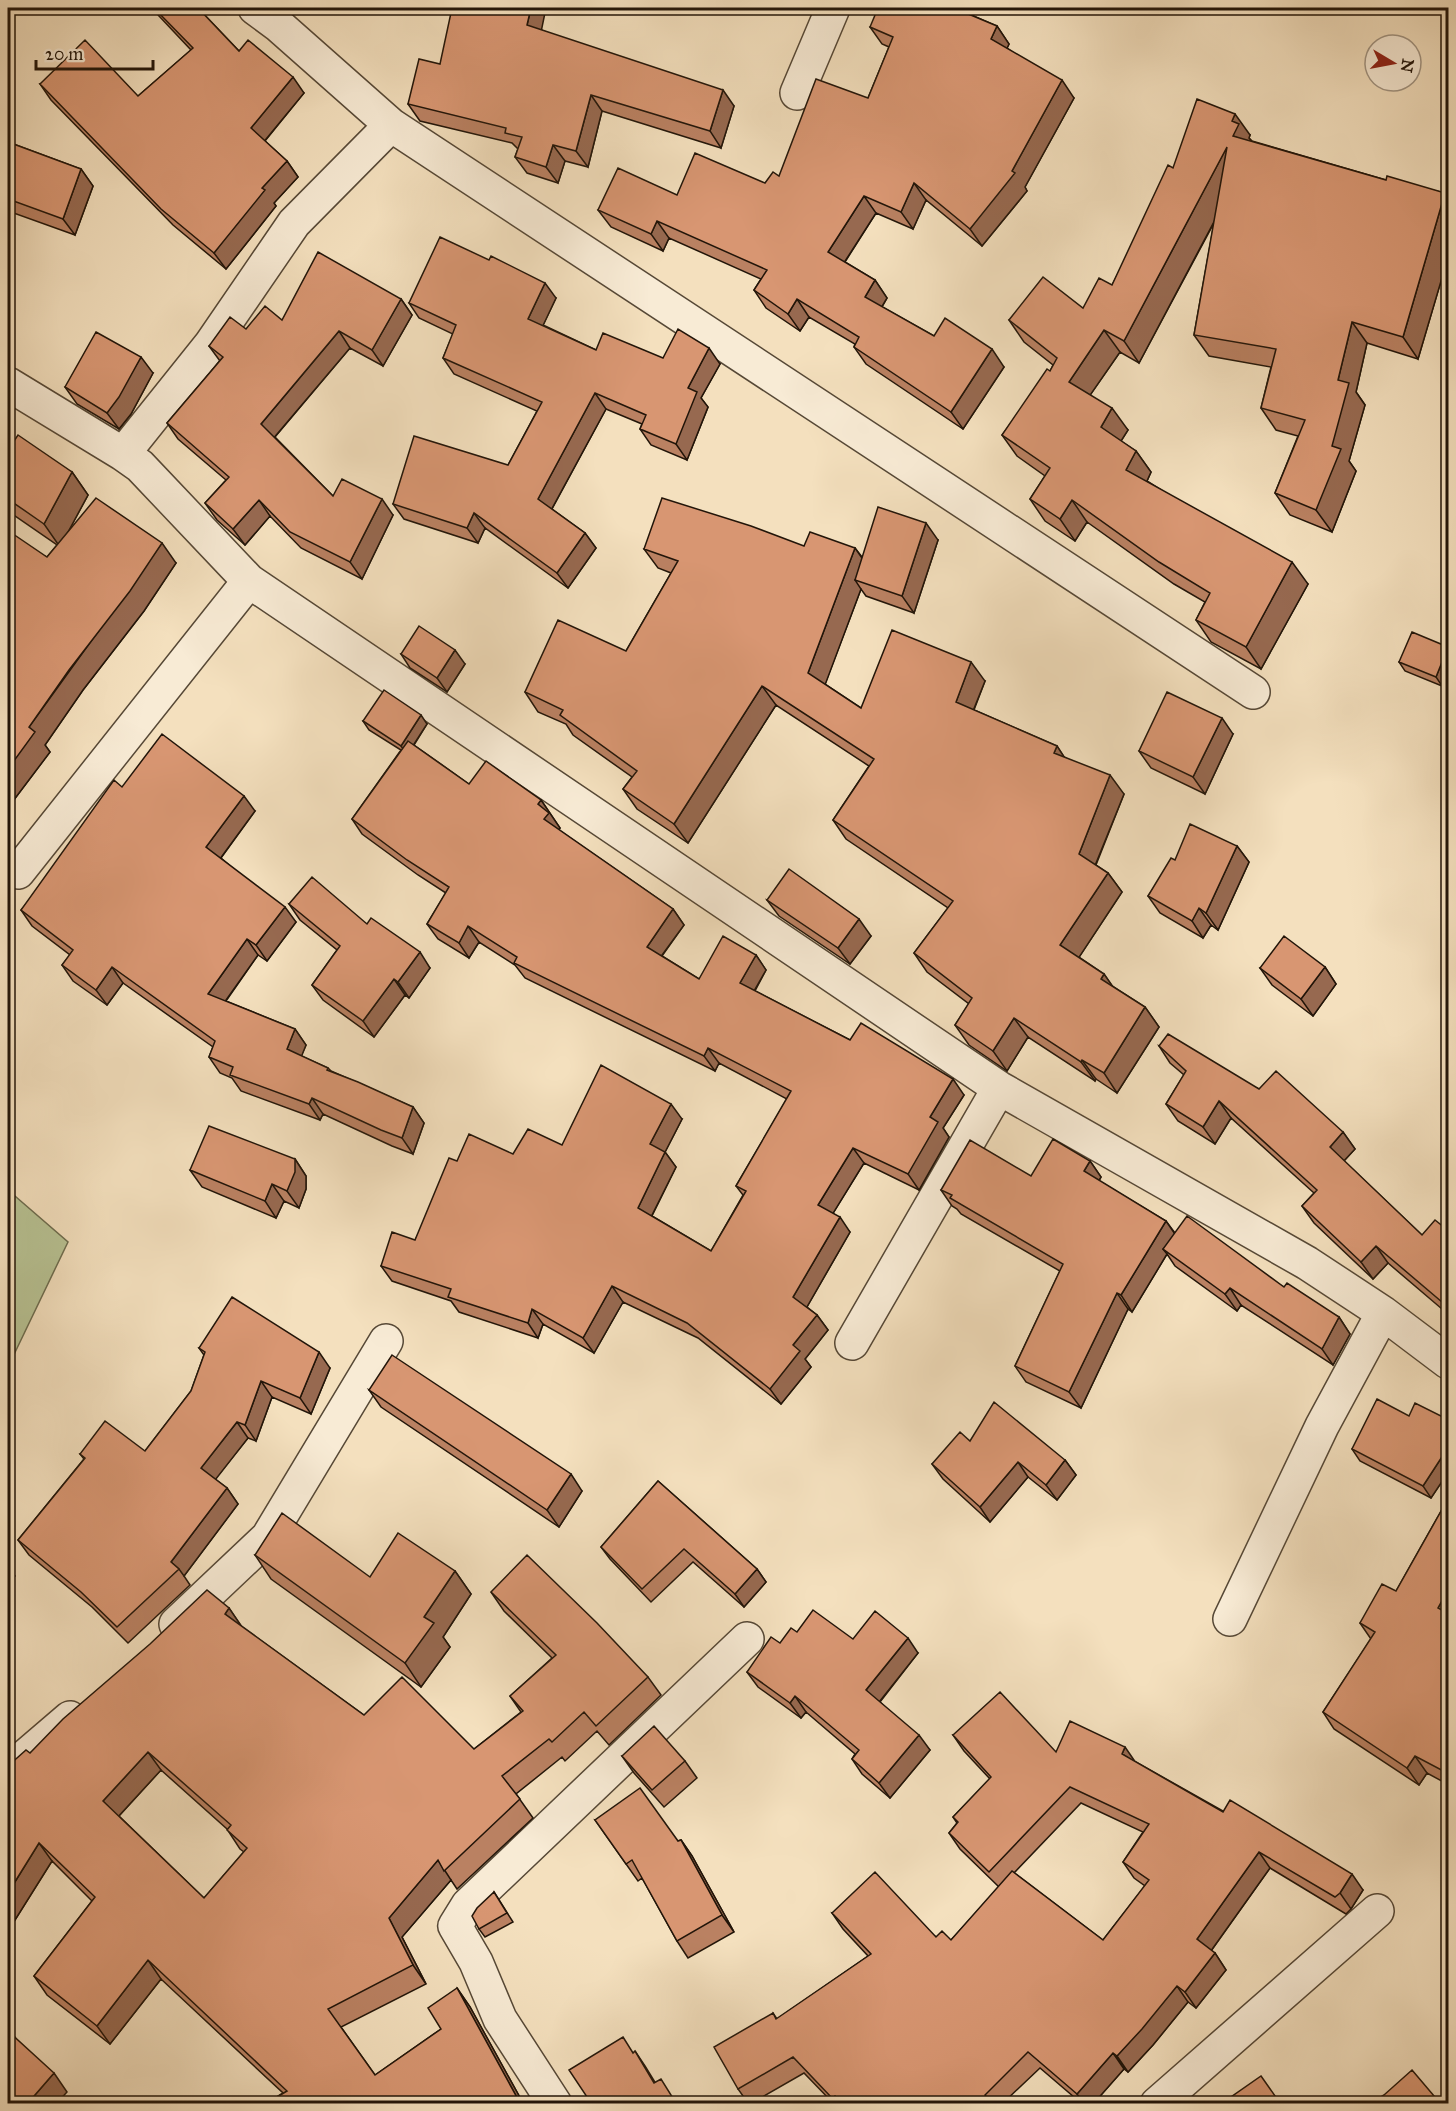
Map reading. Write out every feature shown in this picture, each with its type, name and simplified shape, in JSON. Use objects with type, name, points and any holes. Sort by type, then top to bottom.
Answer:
[{"type":"street","points":[[255,8],[278,25],[391,125],[1252,692]]},
{"type":"street","points":[[797,93],[833,8]]},
{"type":"street","points":[[123,454],[211,344],[294,223],[391,125]]},
{"type":"street","points":[[8,384],[140,466],[249,581],[999,1088],[1307,1263],[1383,1313],[1449,1362]]},
{"type":"street","points":[[18,872],[249,581]]},
{"type":"street","points":[[852,1343],[999,1088]]},
{"type":"street","points":[[1230,1619],[1322,1426],[1383,1313]]},
{"type":"street","points":[[159,1641],[268,1537],[386,1341]]},
{"type":"street","points":[[555,2103],[500,2019],[476,1962],[455,1926],[468,1905],[747,1639]]},
{"type":"street","points":[[8,1771],[97,1695]]},
{"type":"street","points":[[1157,2103],[1377,1911]]},
{"type":"green space","points":[[8,1190],[68,1242],[8,1367]]},
{"type":"building","points":[[154,8],[198,8],[239,51],[248,40],[293,77],[251,128],[287,161],[262,188],[265,190],[214,253],[161,209],[40,84],[85,40],[138,96],[193,48]]},
{"type":"building","points":[[452,8],[531,8],[527,25],[723,90],[710,131],[591,95],[576,151],[553,145],[546,167],[515,157],[522,137],[505,133],[506,128],[408,104],[419,59],[440,64]]},
{"type":"building","points":[[878,8],[954,8],[997,26],[991,39],[1062,80],[1012,171],[1015,173],[970,229],[914,183],[901,212],[864,196],[828,252],[875,280],[865,297],[934,336],[945,318],[992,349],[951,412],[854,347],[859,337],[797,299],[788,314],[754,290],[767,270],[657,221],[651,234],[598,210],[618,168],[677,195],[695,153],[765,183],[773,172],[779,176],[816,79],[868,98],[893,37],[870,27]]},
{"type":"building","points":[[1197,99],[1235,114],[1232,121],[1239,124],[1233,136],[1386,180],[1387,176],[1445,193],[1403,337],[1352,322],[1338,380],[1349,383],[1332,446],[1341,449],[1316,510],[1275,493],[1305,420],[1261,408],[1276,349],[1194,335],[1227,147],[1124,341],[1104,330],[1069,382],[1112,408],[1101,427],[1136,451],[1126,470],[1292,562],[1246,647],[1196,620],[1210,593],[1159,562],[1072,500],[1060,519],[1030,499],[1050,468],[1002,435],[1047,369],[1050,371],[1057,358],[1009,320],[1043,277],[1083,308],[1099,278],[1112,285],[1168,165],[1173,168]]},
{"type":"building","points":[[8,142],[81,169],[63,219],[8,199]]},
{"type":"building","points":[[440,237],[489,260],[491,256],[545,283],[528,319],[596,350],[603,333],[663,358],[678,329],[709,348],[688,388],[697,392],[676,444],[640,429],[646,415],[595,393],[538,499],[585,533],[557,573],[474,513],[467,528],[393,504],[414,436],[508,465],[542,402],[443,358],[456,325],[409,303]]},
{"type":"building","points":[[318,252],[401,299],[372,350],[339,331],[261,424],[333,496],[342,479],[382,499],[350,562],[290,532],[259,500],[233,529],[205,503],[229,477],[167,423],[223,357],[209,346],[230,317],[246,329],[265,306],[282,320]]},
{"type":"building","points":[[96,332],[141,357],[119,397],[107,413],[65,387]]},
{"type":"building","points":[[18,435],[72,472],[44,524],[8,499],[8,450]]},
{"type":"building","points":[[96,498],[162,543],[130,591],[69,670],[29,727],[35,732],[8,769],[8,542],[13,534],[47,557]]},
{"type":"building","points":[[662,498],[751,526],[804,546],[810,532],[855,548],[808,673],[861,708],[892,630],[971,662],[956,702],[1057,746],[1054,753],[1110,775],[1079,854],[1108,873],[1060,945],[1104,974],[1101,979],[1145,1007],[1104,1073],[1082,1060],[1081,1062],[1014,1018],[993,1051],[955,1025],[972,998],[914,953],[953,901],[833,820],[874,759],[762,686],[674,824],[623,789],[637,771],[560,715],[563,710],[525,692],[558,620],[626,651],[678,561],[644,549]]},
{"type":"building","points":[[878,507],[926,523],[902,596],[855,580]]},
{"type":"building","points":[[419,626],[455,650],[437,678],[401,654]]},
{"type":"building","points":[[1412,632],[1448,647],[1436,677],[1399,662]]},
{"type":"building","points":[[384,690],[421,715],[401,746],[363,721]]},
{"type":"building","points":[[1167,692],[1222,718],[1193,777],[1139,751]]},
{"type":"building","points":[[162,734],[244,796],[206,847],[285,907],[256,945],[247,939],[208,994],[295,1029],[287,1049],[328,1068],[327,1070],[413,1107],[402,1138],[312,1098],[309,1104],[230,1075],[233,1067],[209,1057],[215,1041],[112,967],[96,990],[62,965],[73,950],[21,910],[114,780],[122,787]]},
{"type":"building","points":[[408,741],[469,784],[486,761],[541,800],[538,804],[549,813],[544,819],[673,909],[647,947],[699,979],[723,936],[756,955],[740,983],[850,1040],[861,1023],[953,1079],[930,1117],[938,1122],[908,1174],[853,1148],[818,1205],[840,1217],[793,1297],[817,1315],[793,1345],[800,1351],[770,1389],[687,1323],[612,1286],[583,1338],[532,1309],[528,1323],[448,1297],[451,1289],[381,1266],[392,1232],[415,1240],[449,1158],[457,1161],[469,1134],[513,1154],[528,1129],[562,1145],[601,1065],[671,1104],[650,1144],[665,1152],[638,1208],[711,1251],[746,1191],[736,1186],[791,1091],[708,1048],[704,1056],[514,963],[517,957],[468,926],[459,943],[427,924],[449,887],[407,860],[352,819]]},
{"type":"building","points":[[1190,824],[1237,846],[1206,913],[1199,908],[1192,921],[1148,896],[1171,858],[1175,860]]},
{"type":"building","points":[[789,869],[859,919],[838,948],[767,900]]},
{"type":"building","points":[[312,877],[367,924],[371,918],[420,952],[398,982],[394,979],[363,1021],[312,985],[340,946],[289,904]]},
{"type":"building","points":[[1284,936],[1325,967],[1301,999],[1260,968]]},
{"type":"building","points":[[1168,1034],[1259,1089],[1276,1071],[1343,1132],[1330,1147],[1422,1235],[1435,1220],[1445,1228],[1449,1224],[1449,1308],[1376,1246],[1361,1262],[1302,1206],[1317,1190],[1219,1101],[1203,1127],[1166,1104],[1186,1071],[1159,1046]]},
{"type":"building","points":[[209,1126],[295,1159],[295,1172],[287,1191],[272,1184],[265,1201],[190,1170]]},
{"type":"building","points":[[1053,1139],[1090,1161],[1084,1171],[1166,1221],[1121,1295],[1117,1293],[1069,1392],[1015,1366],[1063,1264],[950,1198],[952,1195],[941,1190],[970,1140],[1031,1176]]},
{"type":"building","points":[[1187,1216],[1284,1287],[1287,1283],[1339,1317],[1322,1349],[1230,1288],[1225,1294],[1163,1249]]},
{"type":"building","points":[[232,1297],[319,1352],[300,1398],[261,1381],[245,1425],[237,1422],[201,1468],[227,1488],[171,1562],[179,1569],[117,1627],[81,1592],[18,1540],[85,1458],[80,1454],[105,1421],[145,1451],[191,1391],[205,1352],[199,1348]]},
{"type":"building","points":[[392,1355],[571,1474],[547,1510],[369,1390]]},
{"type":"building","points":[[1377,1399],[1409,1416],[1415,1403],[1449,1420],[1449,1446],[1423,1486],[1352,1449]]},
{"type":"building","points":[[994,1402],[1065,1460],[1046,1485],[1018,1462],[980,1507],[932,1464],[960,1432],[970,1441]]},
{"type":"building","points":[[658,1481],[757,1569],[735,1594],[684,1549],[642,1589],[601,1547]]},
{"type":"building","points":[[1449,1497],[1449,1588],[1438,1608],[1449,1614],[1449,1714],[1447,1718],[1449,1719],[1449,1774],[1415,1756],[1407,1768],[1323,1712],[1375,1632],[1360,1623],[1382,1584],[1396,1591]]},
{"type":"building","points":[[282,1513],[370,1577],[398,1533],[455,1571],[424,1617],[434,1623],[405,1663],[255,1555]]},
{"type":"building","points":[[527,1555],[597,1623],[648,1677],[596,1726],[584,1712],[552,1742],[549,1739],[502,1776],[520,1799],[444,1871],[438,1860],[389,1918],[413,1965],[328,2009],[375,2075],[441,2029],[428,2008],[457,1988],[520,2103],[267,2103],[287,2091],[148,1960],[97,2026],[34,1976],[95,1897],[39,1843],[8,1893],[8,1766],[26,1750],[30,1753],[63,1719],[150,1644],[207,1590],[229,1608],[225,1614],[364,1715],[402,1677],[474,1749],[523,1711],[510,1696],[556,1655],[491,1592]],"holes":[[[148,1752],[231,1825],[227,1830],[247,1848],[204,1898],[103,1801]]]},
{"type":"building","points":[[813,1610],[853,1639],[875,1611],[908,1638],[866,1690],[919,1735],[879,1783],[852,1759],[859,1750],[795,1696],[790,1703],[747,1672],[771,1637],[780,1643],[791,1628],[797,1632]]},
{"type":"building","points":[[1000,1692],[1056,1752],[1070,1721],[1125,1747],[1122,1754],[1223,1812],[1230,1800],[1352,1874],[1335,1897],[1259,1852],[1197,1939],[1215,1953],[1185,1992],[1177,1986],[1117,2056],[1113,2053],[1077,2094],[1028,2052],[985,2095],[991,2103],[841,2103],[835,2096],[832,2098],[793,2057],[738,2089],[714,2047],[773,2013],[776,2019],[871,1954],[832,1913],[875,1872],[936,1937],[942,1931],[951,1940],[1012,1871],[1103,1940],[1149,1880],[1123,1862],[1149,1824],[1070,1787],[989,1872],[949,1833],[958,1822],[953,1817],[991,1777],[953,1735]]},
{"type":"building","points":[[654,1726],[685,1761],[652,1790],[622,1756]]},
{"type":"building","points":[[640,1788],[678,1841],[681,1840],[722,1915],[677,1941],[632,1860],[626,1864],[595,1820]]},
{"type":"building","points":[[494,1892],[507,1913],[479,1929],[472,1916]]},
{"type":"building","points":[[8,2031],[54,2073],[28,2103],[8,2103]]},
{"type":"building","points":[[623,2037],[633,2053],[635,2051],[654,2083],[661,2079],[676,2103],[591,2103],[569,2070]]},
{"type":"building","points":[[1412,2070],[1440,2103],[1371,2103],[1384,2095]]},
{"type":"building","points":[[1261,2076],[1280,2103],[1236,2103],[1231,2097]]}]
